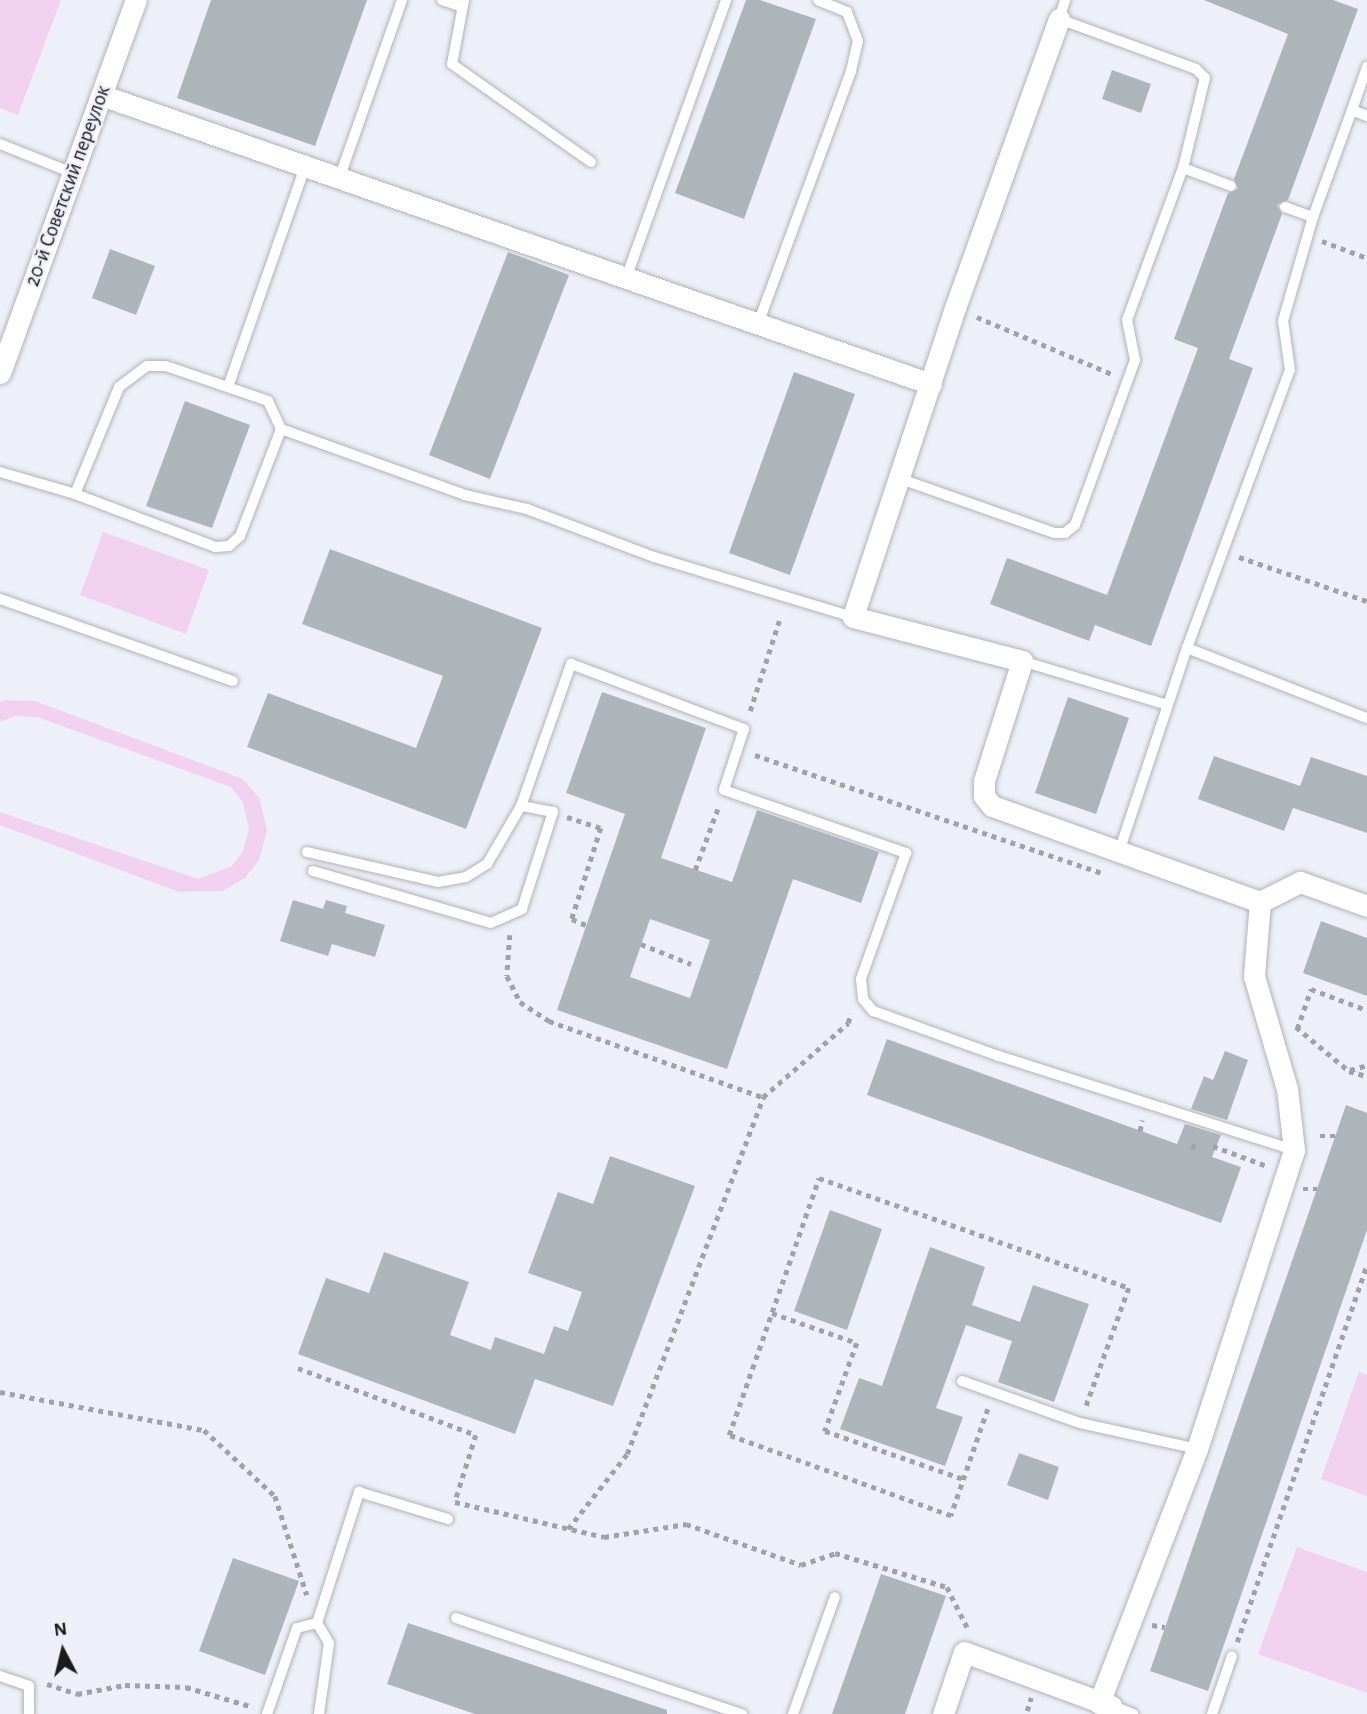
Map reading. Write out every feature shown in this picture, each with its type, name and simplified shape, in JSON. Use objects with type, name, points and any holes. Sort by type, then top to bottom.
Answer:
[{"type":"street","name":"20-й Советский переулок","points":[[0,373],[136,0]]},
{"type":"street","points":[[1062,9],[955,308],[853,617],[1022,662],[984,781],[984,796],[992,806],[1260,901],[1300,882],[1367,906]]},
{"type":"street","points":[[101,95],[625,281],[931,384]]},
{"type":"street","points":[[943,1714],[964,1652],[1106,1705],[1197,1449],[1294,1150],[1287,1089],[1254,976],[1260,901]]},
{"type":"lane","points":[[338,179],[402,0]]},
{"type":"lane","points":[[442,0],[463,4],[452,64],[591,162]]},
{"type":"lane","points":[[625,281],[726,0]]},
{"type":"lane","points":[[758,324],[851,71],[858,41],[847,12],[818,0]]},
{"type":"lane","points":[[898,478],[1065,533],[1075,525],[1135,360],[1127,320],[1182,168],[1206,91],[1205,78],[1196,69],[1062,9]]},
{"type":"lane","points":[[1119,852],[1187,648],[1290,370],[1283,321],[1314,217],[1367,67]]},
{"type":"lane","points":[[1352,110],[1367,116]]},
{"type":"lane","points":[[0,144],[73,173]]},
{"type":"lane","points":[[228,387],[304,167]]},
{"type":"lane","points":[[1182,168],[1231,186]]},
{"type":"lane","points":[[1285,207],[1314,217]]},
{"type":"lane","points":[[75,494],[119,387],[130,375],[147,366],[166,366],[268,401],[281,429],[465,495],[527,509],[654,557],[853,617]]},
{"type":"lane","points":[[0,472],[75,494],[215,547],[229,546],[240,537],[281,429]]},
{"type":"lane","points":[[0,599],[233,681]]},
{"type":"lane","points":[[1187,648],[1367,718]]},
{"type":"lane","points":[[1022,662],[1168,705]]},
{"type":"lane","points":[[307,852],[438,881],[466,877],[487,864],[521,806],[571,664],[744,729],[724,790],[906,853],[861,979],[863,999],[873,1011],[999,1056],[1294,1150]]},
{"type":"lane","points":[[313,871],[491,923],[522,909],[553,812],[521,806]]},
{"type":"lane","points":[[962,1381],[1080,1423],[1197,1449]]},
{"type":"lane","points":[[317,1623],[359,1492],[448,1519]]},
{"type":"lane","points":[[793,1714],[835,1597]]},
{"type":"lane","points":[[456,1618],[742,1714]]},
{"type":"lane","points":[[270,1713],[297,1628],[317,1623]]},
{"type":"lane","points":[[317,1623],[330,1643],[320,1714]]},
{"type":"lane","points":[[1212,1714],[1232,1656]]},
{"type":"lane","points":[[0,1676],[29,1686],[29,1714]]},
{"type":"lane","points":[[1106,1705],[1133,1714]]},
{"type":"path","points":[[1308,236],[1367,258]]},
{"type":"path","points":[[955,308],[1127,381]]},
{"type":"path","points":[[1223,551],[1367,601]]},
{"type":"path","points":[[744,729],[779,621]]},
{"type":"path","points":[[737,749],[1109,876]]},
{"type":"path","points":[[695,870],[724,790]]},
{"type":"path","points":[[553,812],[601,828],[572,919],[586,925]]},
{"type":"path","points":[[522,909],[509,939],[507,976],[520,1002],[549,1021],[763,1097]]},
{"type":"path","points":[[641,944],[691,964]]},
{"type":"path","points":[[568,1529],[627,1454],[763,1097],[848,1023],[861,979]]},
{"type":"path","points":[[1297,1030],[1311,989],[1367,1010]]},
{"type":"path","points":[[1292,1018],[1297,1030],[1349,1071],[1367,1076]]},
{"type":"path","points":[[1349,1071],[1367,1065]]},
{"type":"path","points":[[1129,1116],[1153,1124]]},
{"type":"path","points":[[1140,1130],[1142,1121]]},
{"type":"path","points":[[1185,1136],[1287,1174]]},
{"type":"path","points":[[1320,1136],[1335,1136]]},
{"type":"path","points":[[1192,1149],[1196,1140]]},
{"type":"path","points":[[994,1392],[951,1516],[729,1435],[819,1178],[1129,1288],[1080,1423]]},
{"type":"path","points":[[1232,1656],[1367,1264]]},
{"type":"path","points":[[772,1313],[857,1343],[825,1431],[964,1479]]},
{"type":"path","points":[[298,1368],[476,1435],[454,1502],[604,1537],[686,1524],[801,1565],[835,1553],[947,1587],[979,1658]]},
{"type":"path","points":[[0,1392],[204,1430],[275,1496],[317,1623]]},
{"type":"path","points":[[29,1686],[44,1683],[76,1694],[125,1685],[187,1687],[270,1713]]},
{"type":"shaded area","points":[[0,0],[61,0],[18,115],[0,108]]},
{"type":"shaded area","points":[[103,532],[209,570],[186,634],[80,595]]},
{"type":"shaded area","points":[[35,701],[243,779],[260,799],[267,831],[259,860],[245,878],[223,891],[179,892],[0,825],[0,812],[198,879],[232,866],[243,851],[249,829],[243,803],[231,787],[37,717],[15,716],[0,722],[0,702]]},
{"type":"shaded area","points":[[1359,1372],[1367,1375],[1367,1496],[1321,1479]]},
{"type":"shaded area","points":[[1297,1547],[1367,1572],[1367,1693],[1258,1654]]},
{"type":"building","points":[[211,0],[367,0],[315,146],[177,98]]},
{"type":"building","points":[[746,0],[760,0],[816,19],[744,219],[675,193]]},
{"type":"building","points":[[1204,0],[1333,0],[1358,9],[1288,200],[1277,205],[1282,214],[1229,359],[1253,368],[1151,646],[1095,625],[1089,641],[990,604],[1007,558],[1107,595],[1198,348],[1174,339],[1228,193],[1238,189],[1234,179],[1288,34]]},
{"type":"building","points":[[1112,70],[1151,84],[1141,113],[1102,99]]},
{"type":"building","points":[[110,249],[155,266],[136,315],[92,298]]},
{"type":"building","points":[[508,252],[569,275],[490,479],[429,455]]},
{"type":"building","points":[[794,372],[855,394],[790,575],[729,553]]},
{"type":"building","points":[[185,401],[250,425],[212,528],[146,506]]},
{"type":"building","points":[[330,549],[542,628],[466,829],[247,747],[268,693],[416,748],[443,676],[302,624]]},
{"type":"building","points":[[602,692],[706,728],[661,858],[732,882],[757,810],[879,852],[861,903],[793,879],[727,1069],[557,1010],[625,814],[566,793]],"holes":[[[650,919],[710,940],[690,998],[630,977]]]},
{"type":"building","points":[[1068,697],[1129,718],[1096,814],[1035,793]]},
{"type":"building","points":[[1214,756],[1300,786],[1311,757],[1367,776],[1367,833],[1293,808],[1284,831],[1198,799]]},
{"type":"building","points":[[293,900],[323,909],[326,900],[347,906],[345,913],[385,925],[375,957],[332,944],[328,956],[280,941]]},
{"type":"building","points":[[1321,921],[1367,938],[1367,996],[1303,973]]},
{"type":"building","points":[[887,1039],[1177,1144],[1185,1124],[1221,1135],[1212,1157],[1241,1167],[1221,1223],[867,1095]]},
{"type":"building","points":[[1225,1051],[1248,1060],[1227,1120],[1191,1109],[1204,1076],[1213,1080]]},
{"type":"building","points":[[1346,1105],[1367,1113],[1367,1230],[1208,1691],[1150,1671]]},
{"type":"building","points":[[610,1156],[695,1186],[613,1406],[535,1379],[515,1434],[298,1354],[326,1278],[369,1293],[384,1252],[469,1282],[450,1335],[491,1350],[495,1337],[544,1354],[554,1326],[568,1331],[582,1292],[528,1273],[558,1192],[593,1204]]},
{"type":"building","points":[[830,1210],[882,1229],[847,1330],[794,1311]]},
{"type":"building","points":[[930,1247],[985,1267],[972,1305],[1020,1322],[1033,1285],[1089,1304],[1054,1402],[998,1382],[1012,1341],[966,1325],[936,1408],[963,1417],[945,1466],[840,1429],[859,1378],[882,1386]]},
{"type":"building","points":[[1019,1453],[1059,1467],[1048,1500],[1007,1485]]},
{"type":"building","points":[[233,1558],[299,1581],[265,1675],[199,1651]]},
{"type":"building","points":[[881,1574],[946,1596],[905,1714],[832,1714]]},
{"type":"building","points":[[408,1623],[667,1710],[667,1714],[475,1714],[387,1684]]}]
